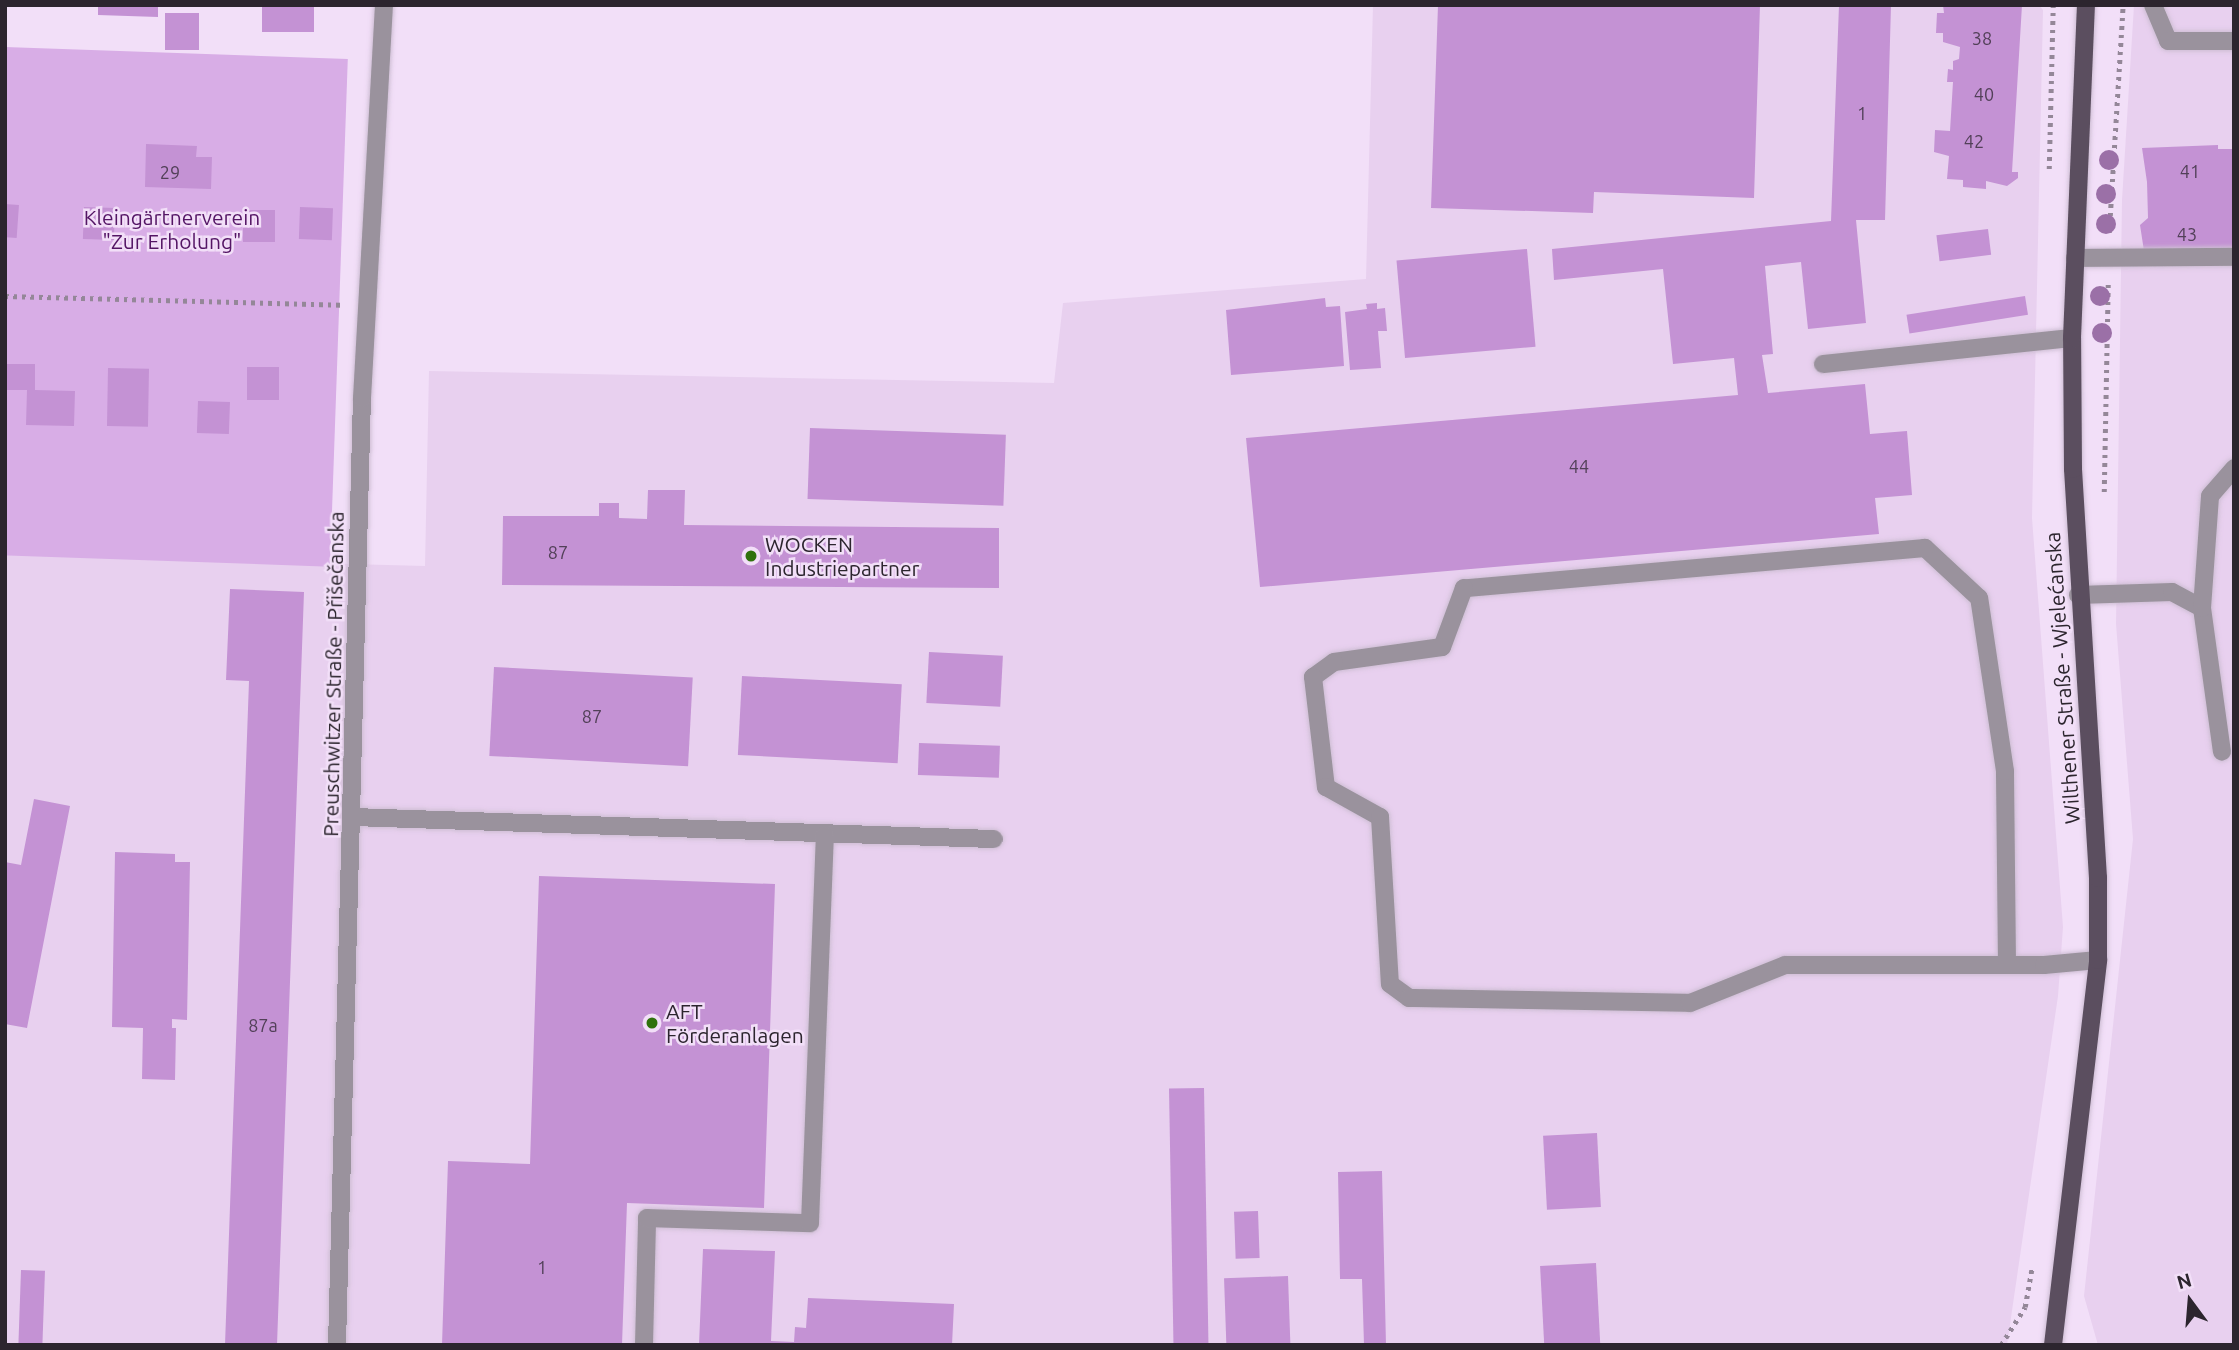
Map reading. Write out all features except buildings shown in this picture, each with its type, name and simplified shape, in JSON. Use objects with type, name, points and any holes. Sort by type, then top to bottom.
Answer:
[{"type":"main road","name":"Wilthener Straße - Wjelećanska","points":[[2053,1345],[2098,960],[2098,878],[2078,595],[2072,338],[2086,5]]},
{"type":"street","name":"Preuschwitzer Straße - Přišečanska","points":[[337,1345],[367,305],[384,5]]},
{"type":"street","points":[[2153,5],[2168,41],[2234,41]]},
{"type":"street","points":[[2075,258],[2234,257]]},
{"type":"street","points":[[1823,364],[2072,338]]},
{"type":"street","points":[[2222,752],[2202,608],[2210,496],[2234,468]]},
{"type":"street","points":[[2007,965],[2005,771],[1979,598],[1925,548],[1464,588],[1442,647],[1334,662],[1313,677],[1326,787],[1380,817],[1390,984],[1409,998],[1690,1003],[1785,965],[2007,965],[2098,960]]},
{"type":"street","points":[[2078,595],[2172,592],[2202,608]]},
{"type":"street","points":[[353,817],[994,839]]},
{"type":"street","points":[[644,1345],[647,1218],[810,1223],[825,835]]},
{"type":"path","points":[[2049,175],[2053,5]]},
{"type":"path","points":[[2104,500],[2108,257],[2123,5]]},
{"type":"path","points":[[5,296],[367,305]]},
{"type":"path","points":[[2001,1345],[2025,1307],[2032,1266]]},
{"type":"shaded area","points":[[1373,5],[2039,5],[2043,10],[2032,518],[2063,927],[2058,996],[2007,1345],[5,1345],[5,555],[425,566],[429,371],[1054,383],[1063,303],[1366,279]]},
{"type":"shaded area","points":[[2134,5],[2234,5],[2234,1345],[2098,1345],[2084,1296],[2133,839],[2116,624],[2122,200]]},
{"type":"green space","name":"Kleingärtnerverein \"Zur Erholung\"","points":[[5,47],[348,59],[330,567],[5,555]]},
{"type":"place","name":"WOCKEN Industriepartner","points":[[751,556]]},
{"type":"place","name":"AFT Förderanlagen","points":[[652,1023]]}]
